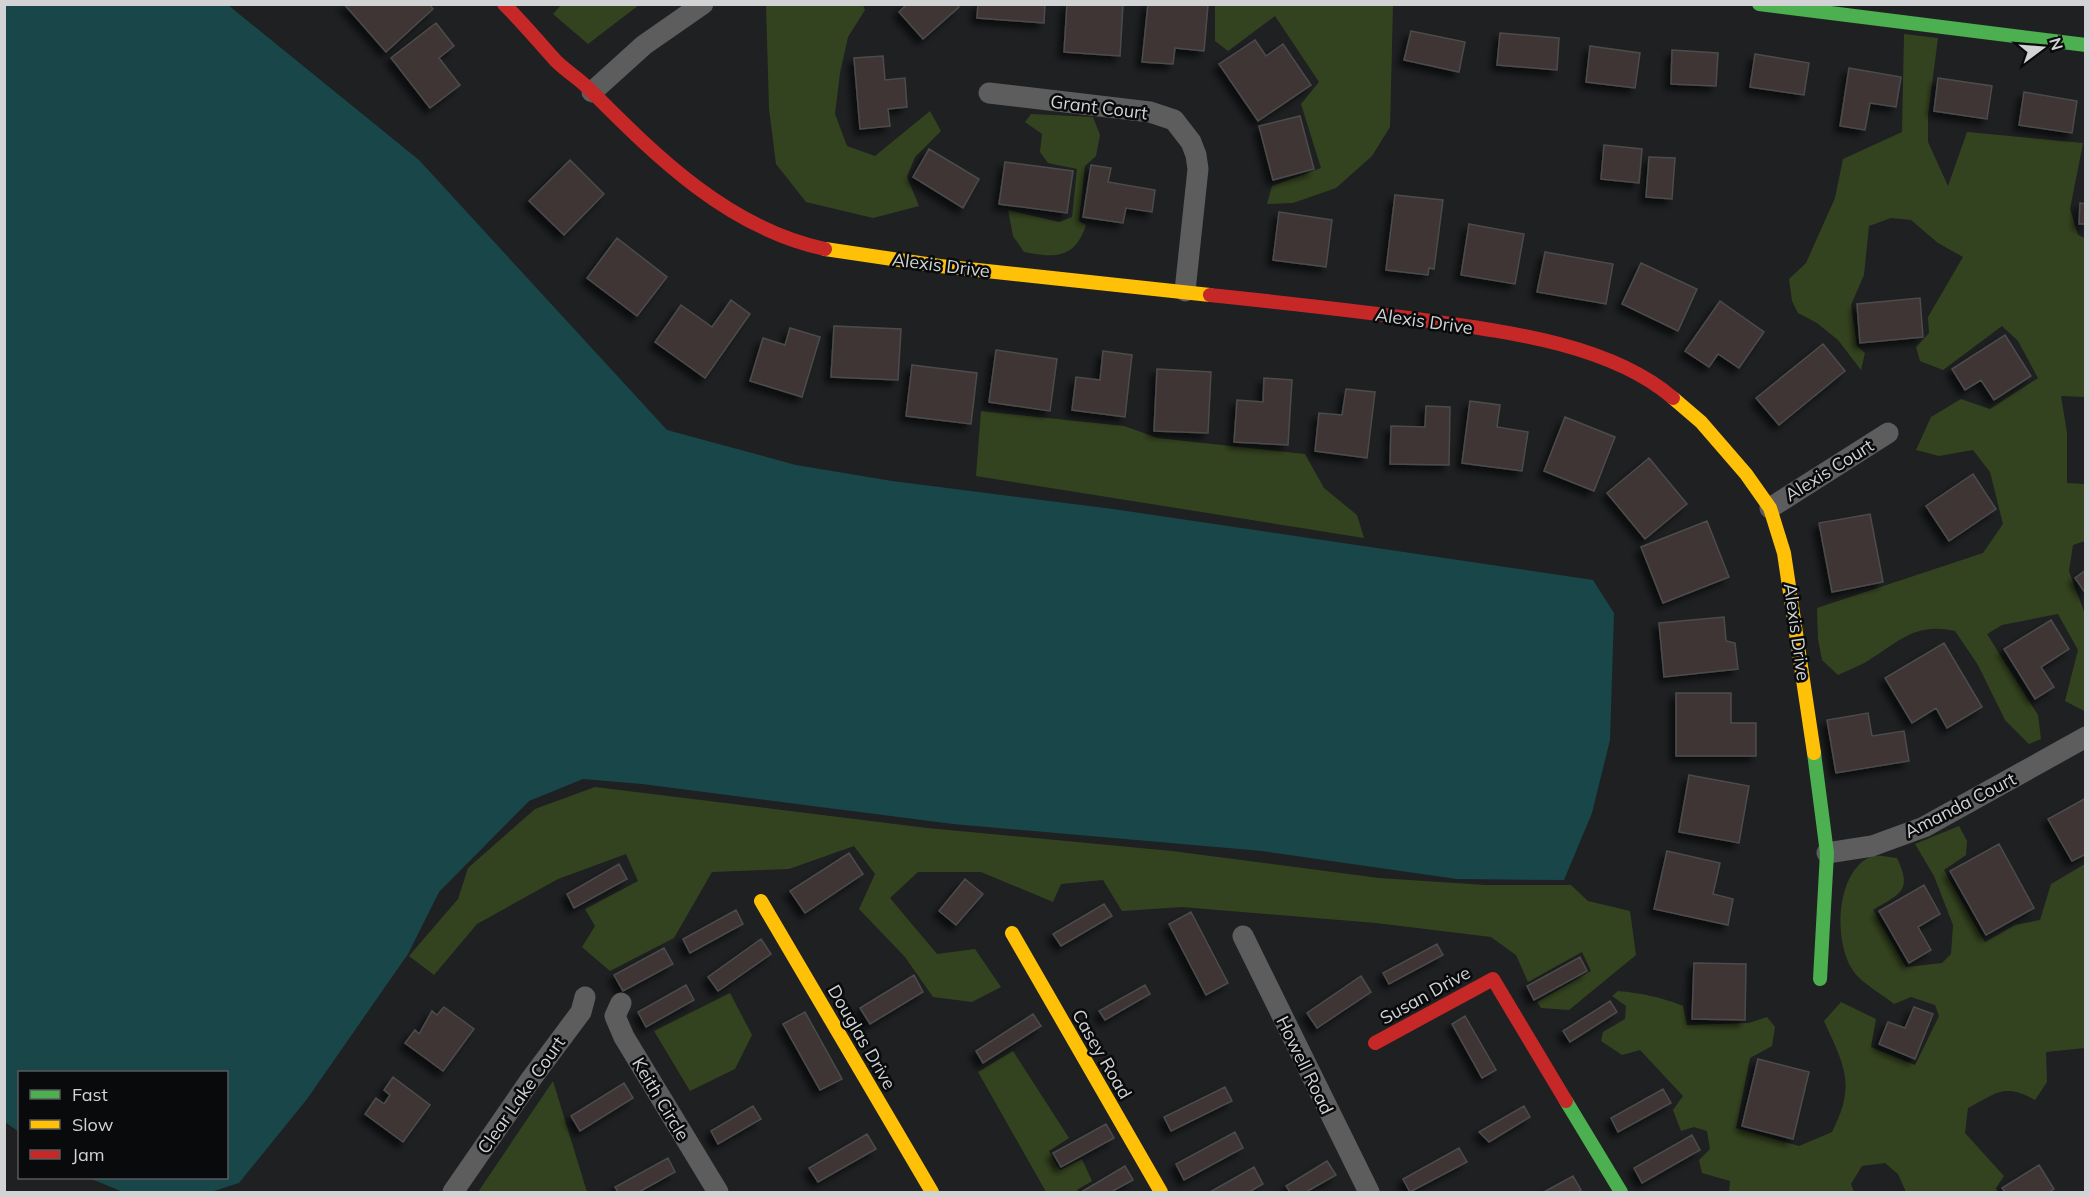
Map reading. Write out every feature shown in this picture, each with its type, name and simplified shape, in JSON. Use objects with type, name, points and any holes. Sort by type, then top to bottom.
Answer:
[{"type":"street","name":"Alexis Drive","points":[[504,4],[538,38],[557,62],[592,92],[646,146],[695,187],[749,222],[778,235],[843,254],[1185,291],[1517,333],[1589,354],[1651,379],[1722,444],[1770,508],[1790,581],[1827,853],[1820,979]]},
{"type":"street","points":[[592,92],[644,45],[703,4]]},
{"type":"street","points":[[1760,4],[2085,45]]},
{"type":"street","name":"Grant Court","points":[[990,93],[1150,112],[1174,120],[1191,142],[1198,170],[1185,291]]},
{"type":"street","name":"Alexis Court","points":[[1770,508],[1888,433]]},
{"type":"street","name":"Amanda Court","points":[[1827,853],[1872,846],[1924,827],[2085,737]]},
{"type":"street","name":"Douglas Drive","points":[[761,901],[932,1192]]},
{"type":"street","name":"Casey Road","points":[[1012,933],[1161,1192]]},
{"type":"street","name":"Howell Road","points":[[1243,936],[1369,1192]]},
{"type":"street","name":"Susan Drive","points":[[1375,1043],[1493,979],[1621,1192]]},
{"type":"street","name":"Clear Lake Court","points":[[453,1192],[531,1079],[581,1012],[585,997]]},
{"type":"street","name":"Keith Circle","points":[[621,1003],[615,1016],[624,1037],[718,1192]]},
{"type":"green space","points":[[562,4],[639,5],[588,44],[553,14]]},
{"type":"green space","points":[[766,5],[863,5],[865,10],[848,37],[840,73],[835,114],[847,146],[875,156],[930,111],[941,131],[915,157],[907,177],[919,206],[873,218],[806,202],[776,164],[769,109]]},
{"type":"green space","points":[[1215,5],[1393,5],[1390,127],[1372,156],[1336,188],[1293,203],[1267,204],[1272,186],[1321,168],[1301,104],[1319,82],[1275,16],[1228,51],[1215,41]]},
{"type":"green space","points":[[1904,34],[1938,38],[1928,115],[1928,142],[1948,186],[1967,132],[2083,143],[2070,209],[2078,235],[2085,238],[2085,397],[2061,396],[2067,433],[2067,483],[2085,484],[2085,541],[2073,545],[2069,571],[2085,614],[2086,712],[2065,701],[2078,650],[2058,614],[2002,625],[1987,634],[2038,715],[2041,739],[2029,744],[2005,720],[1978,665],[1955,631],[1929,629],[1918,631],[1838,675],[1822,660],[1818,639],[1817,608],[1983,553],[2003,524],[1990,472],[1973,450],[1939,456],[1916,450],[1931,417],[1961,399],[1990,409],[2038,378],[2018,341],[2002,326],[1943,370],[1920,361],[1916,347],[1929,333],[1928,317],[1963,257],[1938,243],[1911,220],[1891,218],[1869,226],[1864,275],[1851,305],[1857,346],[1865,353],[1861,370],[1838,340],[1817,323],[1798,313],[1792,301],[1789,279],[1806,263],[1835,198],[1843,159],[1902,132]]},
{"type":"green space","points":[[1031,114],[1093,117],[1100,135],[1096,156],[1085,166],[1079,221],[1086,225],[1076,244],[1062,254],[1045,255],[1024,252],[1013,236],[1008,210],[1059,222],[1072,217],[1077,169],[1048,163],[1040,152],[1042,134],[1025,122]]},
{"type":"green space","points":[[981,411],[1124,426],[1158,438],[1305,454],[1324,488],[1357,515],[1364,538],[976,476]]},
{"type":"green space","points":[[595,787],[927,828],[1172,851],[1379,878],[1485,885],[1571,885],[1588,901],[1630,911],[1636,955],[1569,1010],[1541,1008],[1537,1002],[1591,971],[1582,952],[1528,982],[1516,955],[1491,937],[1376,923],[1182,907],[1122,911],[1103,880],[1061,884],[1053,902],[981,872],[918,872],[890,898],[937,954],[975,949],[1001,987],[972,1002],[933,997],[905,957],[859,909],[875,874],[854,846],[789,869],[712,872],[674,938],[610,971],[582,947],[595,926],[585,909],[638,881],[626,854],[558,879],[477,924],[434,975],[409,956],[458,899],[468,868],[535,809]]},
{"type":"green space","points":[[1959,826],[1967,841],[1966,855],[1944,870],[1985,942],[2015,925],[2040,920],[2051,884],[2085,864],[2085,1048],[2046,1052],[2047,1082],[2035,1100],[2008,1091],[1994,1094],[1968,1108],[1965,1133],[2004,1176],[1996,1188],[1998,1192],[1906,1192],[1898,1174],[1885,1163],[1862,1166],[1851,1184],[1854,1192],[1729,1192],[1730,1181],[1702,1173],[1699,1160],[1710,1149],[1707,1131],[1694,1127],[1681,1131],[1673,1110],[1683,1096],[1640,1050],[1622,1055],[1601,1041],[1603,1032],[1625,1019],[1626,1006],[1612,996],[1618,991],[1635,993],[1683,1006],[1687,1025],[1749,1023],[1767,1017],[1775,1027],[1772,1046],[1750,1058],[1736,1128],[1799,1146],[1832,1132],[1844,1101],[1846,1088],[1842,1064],[1824,1021],[1841,1002],[1876,1019],[1871,1047],[1915,1065],[1939,1016],[1935,1005],[1911,997],[1894,1004],[1867,985],[1854,972],[1847,960],[1841,928],[1844,893],[1850,878],[1858,865],[1870,857],[1897,858],[1904,877],[1902,890],[1873,910],[1906,967],[1942,963],[1951,954],[1953,925],[1934,876],[1915,844]]},
{"type":"green space","points":[[730,993],[752,1035],[735,1069],[690,1091],[654,1031]]},
{"type":"green space","points":[[1013,1051],[1069,1138],[1049,1151],[1060,1170],[1082,1159],[1092,1181],[1077,1190],[1078,1192],[1046,1192],[978,1072]]},
{"type":"green space","points":[[553,1081],[587,1192],[478,1192]]},
{"type":"water","points":[[4,5],[228,5],[419,160],[667,430],[796,465],[892,481],[1113,509],[1593,580],[1614,613],[1610,740],[1592,813],[1564,880],[1457,879],[1262,851],[953,824],[642,784],[583,779],[529,801],[439,892],[408,954],[307,1099],[239,1183],[211,1192],[123,1192],[91,1179],[228,1179],[228,1071],[18,1071],[18,1131],[5,1122]]},
{"type":"building","points":[[344,4],[429,4],[433,9],[386,52]]},
{"type":"building","points":[[907,4],[957,4],[959,7],[923,39],[899,12]]},
{"type":"building","points":[[978,4],[1045,4],[1044,23],[977,18]]},
{"type":"building","points":[[1067,4],[1123,4],[1120,56],[1064,52]]},
{"type":"building","points":[[1148,4],[1208,5],[1204,51],[1175,48],[1173,64],[1142,62]]},
{"type":"building","points":[[436,23],[454,46],[439,58],[460,85],[430,108],[391,58]]},
{"type":"building","points":[[1411,31],[1465,42],[1459,72],[1404,60]]},
{"type":"building","points":[[1500,33],[1559,38],[1557,70],[1497,65]]},
{"type":"building","points":[[1255,40],[1266,56],[1283,44],[1311,85],[1258,121],[1219,64]]},
{"type":"building","points":[[1590,46],[1640,53],[1635,88],[1586,82]]},
{"type":"building","points":[[1672,50],[1718,53],[1716,86],[1671,84]]},
{"type":"building","points":[[1755,54],[1809,63],[1804,95],[1750,87]]},
{"type":"building","points":[[883,56],[885,80],[905,78],[907,107],[888,109],[890,126],[860,129],[854,58]]},
{"type":"building","points":[[1849,68],[1901,77],[1896,107],[1870,103],[1865,130],[1840,126]]},
{"type":"building","points":[[1938,78],[1992,86],[1987,119],[1934,111]]},
{"type":"building","points":[[2024,92],[2077,101],[2072,133],[2019,125]]},
{"type":"building","points":[[1300,116],[1314,169],[1273,180],[1259,126]]},
{"type":"building","points":[[1604,145],[1642,149],[1639,183],[1601,179]]},
{"type":"building","points":[[929,149],[979,179],[963,208],[913,177]]},
{"type":"building","points":[[1649,157],[1675,158],[1672,199],[1646,197]]},
{"type":"building","points":[[570,160],[604,194],[564,235],[529,201]]},
{"type":"building","points":[[1005,162],[1073,171],[1067,213],[999,204]]},
{"type":"building","points":[[1091,165],[1111,168],[1108,182],[1155,190],[1152,212],[1126,208],[1123,223],[1083,217]]},
{"type":"building","points":[[1395,195],[1443,200],[1434,269],[1429,268],[1428,275],[1386,270]]},
{"type":"building","points":[[2080,203],[2086,204],[2086,224],[2079,224]]},
{"type":"building","points":[[1279,212],[1332,220],[1326,267],[1273,260]]},
{"type":"building","points":[[1469,224],[1524,234],[1515,284],[1461,275]]},
{"type":"building","points":[[617,238],[667,277],[637,316],[587,278]]},
{"type":"building","points":[[1545,252],[1613,264],[1606,304],[1537,292]]},
{"type":"building","points":[[1641,263],[1697,289],[1678,331],[1622,304]]},
{"type":"building","points":[[1920,298],[1923,337],[1860,343],[1857,304]]},
{"type":"building","points":[[731,300],[750,314],[705,378],[655,342],[681,305],[712,327]]},
{"type":"building","points":[[1720,301],[1764,332],[1739,368],[1718,354],[1709,367],[1685,351]]},
{"type":"building","points":[[834,326],[901,329],[898,380],[831,377]]},
{"type":"building","points":[[790,328],[820,337],[802,397],[750,381],[763,338],[785,345]]},
{"type":"building","points":[[2005,335],[2031,376],[1994,400],[1981,380],[1965,390],[1952,369]]},
{"type":"building","points":[[1823,344],[1845,371],[1779,425],[1756,398]]},
{"type":"building","points":[[996,350],[1057,359],[1050,411],[989,402]]},
{"type":"building","points":[[1103,351],[1132,355],[1125,417],[1072,410],[1076,377],[1100,380]]},
{"type":"building","points":[[912,365],[977,373],[971,424],[906,416]]},
{"type":"building","points":[[1157,369],[1211,372],[1208,433],[1154,431]]},
{"type":"building","points":[[1264,378],[1292,380],[1288,445],[1234,442],[1237,400],[1263,402]]},
{"type":"building","points":[[1346,389],[1375,392],[1367,458],[1315,451],[1319,413],[1342,415]]},
{"type":"building","points":[[1470,401],[1500,405],[1497,427],[1528,432],[1522,471],[1462,463]]},
{"type":"building","points":[[1426,406],[1450,407],[1449,465],[1390,464],[1391,426],[1425,427]]},
{"type":"building","points":[[1565,417],[1615,437],[1594,491],[1544,471]]},
{"type":"building","points":[[1649,458],[1687,504],[1645,539],[1607,493]]},
{"type":"building","points":[[1973,474],[1996,509],[1949,541],[1926,506]]},
{"type":"building","points":[[1870,514],[1883,582],[1832,592],[1819,523]]},
{"type":"building","points":[[1707,521],[1729,577],[1663,603],[1641,547]]},
{"type":"building","points":[[2086,570],[2086,594],[2075,578]]},
{"type":"building","points":[[1724,617],[1726,641],[1735,643],[1738,669],[1664,677],[1659,623]]},
{"type":"building","points":[[2051,620],[2069,649],[2041,667],[2054,687],[2035,699],[2004,649]]},
{"type":"building","points":[[1944,643],[1982,707],[1947,728],[1936,708],[1912,723],[1885,678]]},
{"type":"building","points":[[1676,693],[1731,693],[1731,723],[1756,723],[1756,756],[1676,756]]},
{"type":"building","points":[[1868,713],[1872,736],[1904,731],[1909,761],[1836,773],[1827,720]]},
{"type":"building","points":[[1689,775],[1749,786],[1739,843],[1679,832]]},
{"type":"building","points":[[2086,798],[2086,854],[2072,861],[2048,819]]},
{"type":"building","points":[[1999,844],[2034,908],[1986,935],[1950,871]]},
{"type":"building","points":[[1667,851],[1720,863],[1713,894],[1733,899],[1728,925],[1654,909]]},
{"type":"building","points":[[849,853],[863,874],[805,913],[790,891]]},
{"type":"building","points":[[619,864],[627,879],[574,908],[567,894]]},
{"type":"building","points":[[965,879],[983,894],[956,925],[939,911]]},
{"type":"building","points":[[1924,885],[1940,914],[1918,927],[1931,950],[1909,963],[1879,911]]},
{"type":"building","points":[[1104,904],[1112,916],[1061,946],[1053,934]]},
{"type":"building","points":[[736,910],[743,924],[690,953],[683,939]]},
{"type":"building","points":[[1191,912],[1228,983],[1206,995],[1169,924]]},
{"type":"building","points":[[761,939],[771,954],[718,991],[708,977]]},
{"type":"building","points":[[1437,944],[1443,955],[1389,984],[1383,973]]},
{"type":"building","points":[[664,948],[673,964],[623,991],[614,975]]},
{"type":"building","points":[[1580,957],[1587,971],[1534,1000],[1527,986]]},
{"type":"building","points":[[1694,963],[1746,964],[1745,1020],[1692,1019]]},
{"type":"building","points":[[914,975],[923,992],[870,1024],[860,1008]]},
{"type":"building","points":[[1361,976],[1371,992],[1317,1028],[1307,1013]]},
{"type":"building","points":[[686,985],[694,1000],[646,1027],[638,1012]]},
{"type":"building","points":[[1145,985],[1150,994],[1105,1020],[1099,1011]]},
{"type":"building","points":[[1610,1001],[1617,1012],[1570,1042],[1563,1031]]},
{"type":"building","points":[[444,1007],[474,1029],[443,1071],[405,1043],[415,1030],[419,1034],[432,1011],[437,1015]]},
{"type":"building","points":[[1914,1007],[1933,1014],[1915,1059],[1879,1044],[1888,1022],[1905,1028]]},
{"type":"building","points":[[805,1012],[842,1079],[820,1090],[783,1024]]},
{"type":"building","points":[[1033,1014],[1041,1026],[983,1063],[976,1051]]},
{"type":"building","points":[[1465,1016],[1496,1070],[1482,1078],[1452,1024]]},
{"type":"building","points":[[1758,1059],[1809,1072],[1793,1139],[1742,1126]]},
{"type":"building","points":[[393,1077],[430,1105],[403,1142],[365,1114],[376,1098],[384,1104],[390,1095],[384,1090]]},
{"type":"building","points":[[624,1083],[633,1098],[580,1131],[571,1116]]},
{"type":"building","points":[[1225,1087],[1232,1101],[1171,1131],[1164,1117]]},
{"type":"building","points":[[1663,1089],[1671,1103],[1618,1132],[1611,1118]]},
{"type":"building","points":[[753,1106],[761,1119],[718,1144],[711,1131]]},
{"type":"building","points":[[1524,1106],[1530,1117],[1489,1142],[1479,1132]]},
{"type":"building","points":[[1106,1124],[1114,1138],[1061,1167],[1053,1153]]},
{"type":"building","points":[[1235,1132],[1243,1148],[1184,1180],[1176,1164]]},
{"type":"building","points":[[867,1134],[876,1149],[818,1182],[809,1168]]},
{"type":"building","points":[[1692,1135],[1700,1150],[1642,1183],[1634,1168]]},
{"type":"building","points":[[1459,1148],[1467,1162],[1410,1192],[1403,1179]]},
{"type":"building","points":[[668,1158],[675,1172],[639,1192],[618,1192],[615,1187]]},
{"type":"building","points":[[1327,1161],[1336,1175],[1306,1192],[1290,1192],[1286,1186]]},
{"type":"building","points":[[2039,1165],[2054,1189],[2049,1192],[2005,1192],[2002,1188]]},
{"type":"building","points":[[1125,1166],[1133,1180],[1111,1192],[1083,1191]]},
{"type":"building","points":[[1254,1167],[1263,1184],[1249,1192],[1210,1192]]},
{"type":"building","points":[[1573,1176],[1581,1190],[1544,1192]]},
{"type":"traffic: fast","points":[[1759,4],[2086,45]]},
{"type":"traffic: fast","points":[[1814,753],[1827,853],[1820,979]]},
{"type":"traffic: fast","points":[[1566,1101],[1621,1192]]},
{"type":"traffic: slow","points":[[825,249],[940,266],[1210,295]]},
{"type":"traffic: slow","points":[[1673,398],[1701,422],[1746,474],[1770,508],[1784,553],[1814,753]]},
{"type":"traffic: slow","points":[[761,901],[932,1192]]},
{"type":"traffic: slow","points":[[1012,933],[1161,1192]]},
{"type":"traffic: jam","points":[[504,4],[556,61],[695,186],[756,224],[789,239],[825,249]]},
{"type":"traffic: jam","points":[[1210,295],[1409,318],[1548,341],[1616,363],[1646,379],[1673,398]]},
{"type":"traffic: jam","points":[[1375,1043],[1493,979],[1566,1101]]}]
